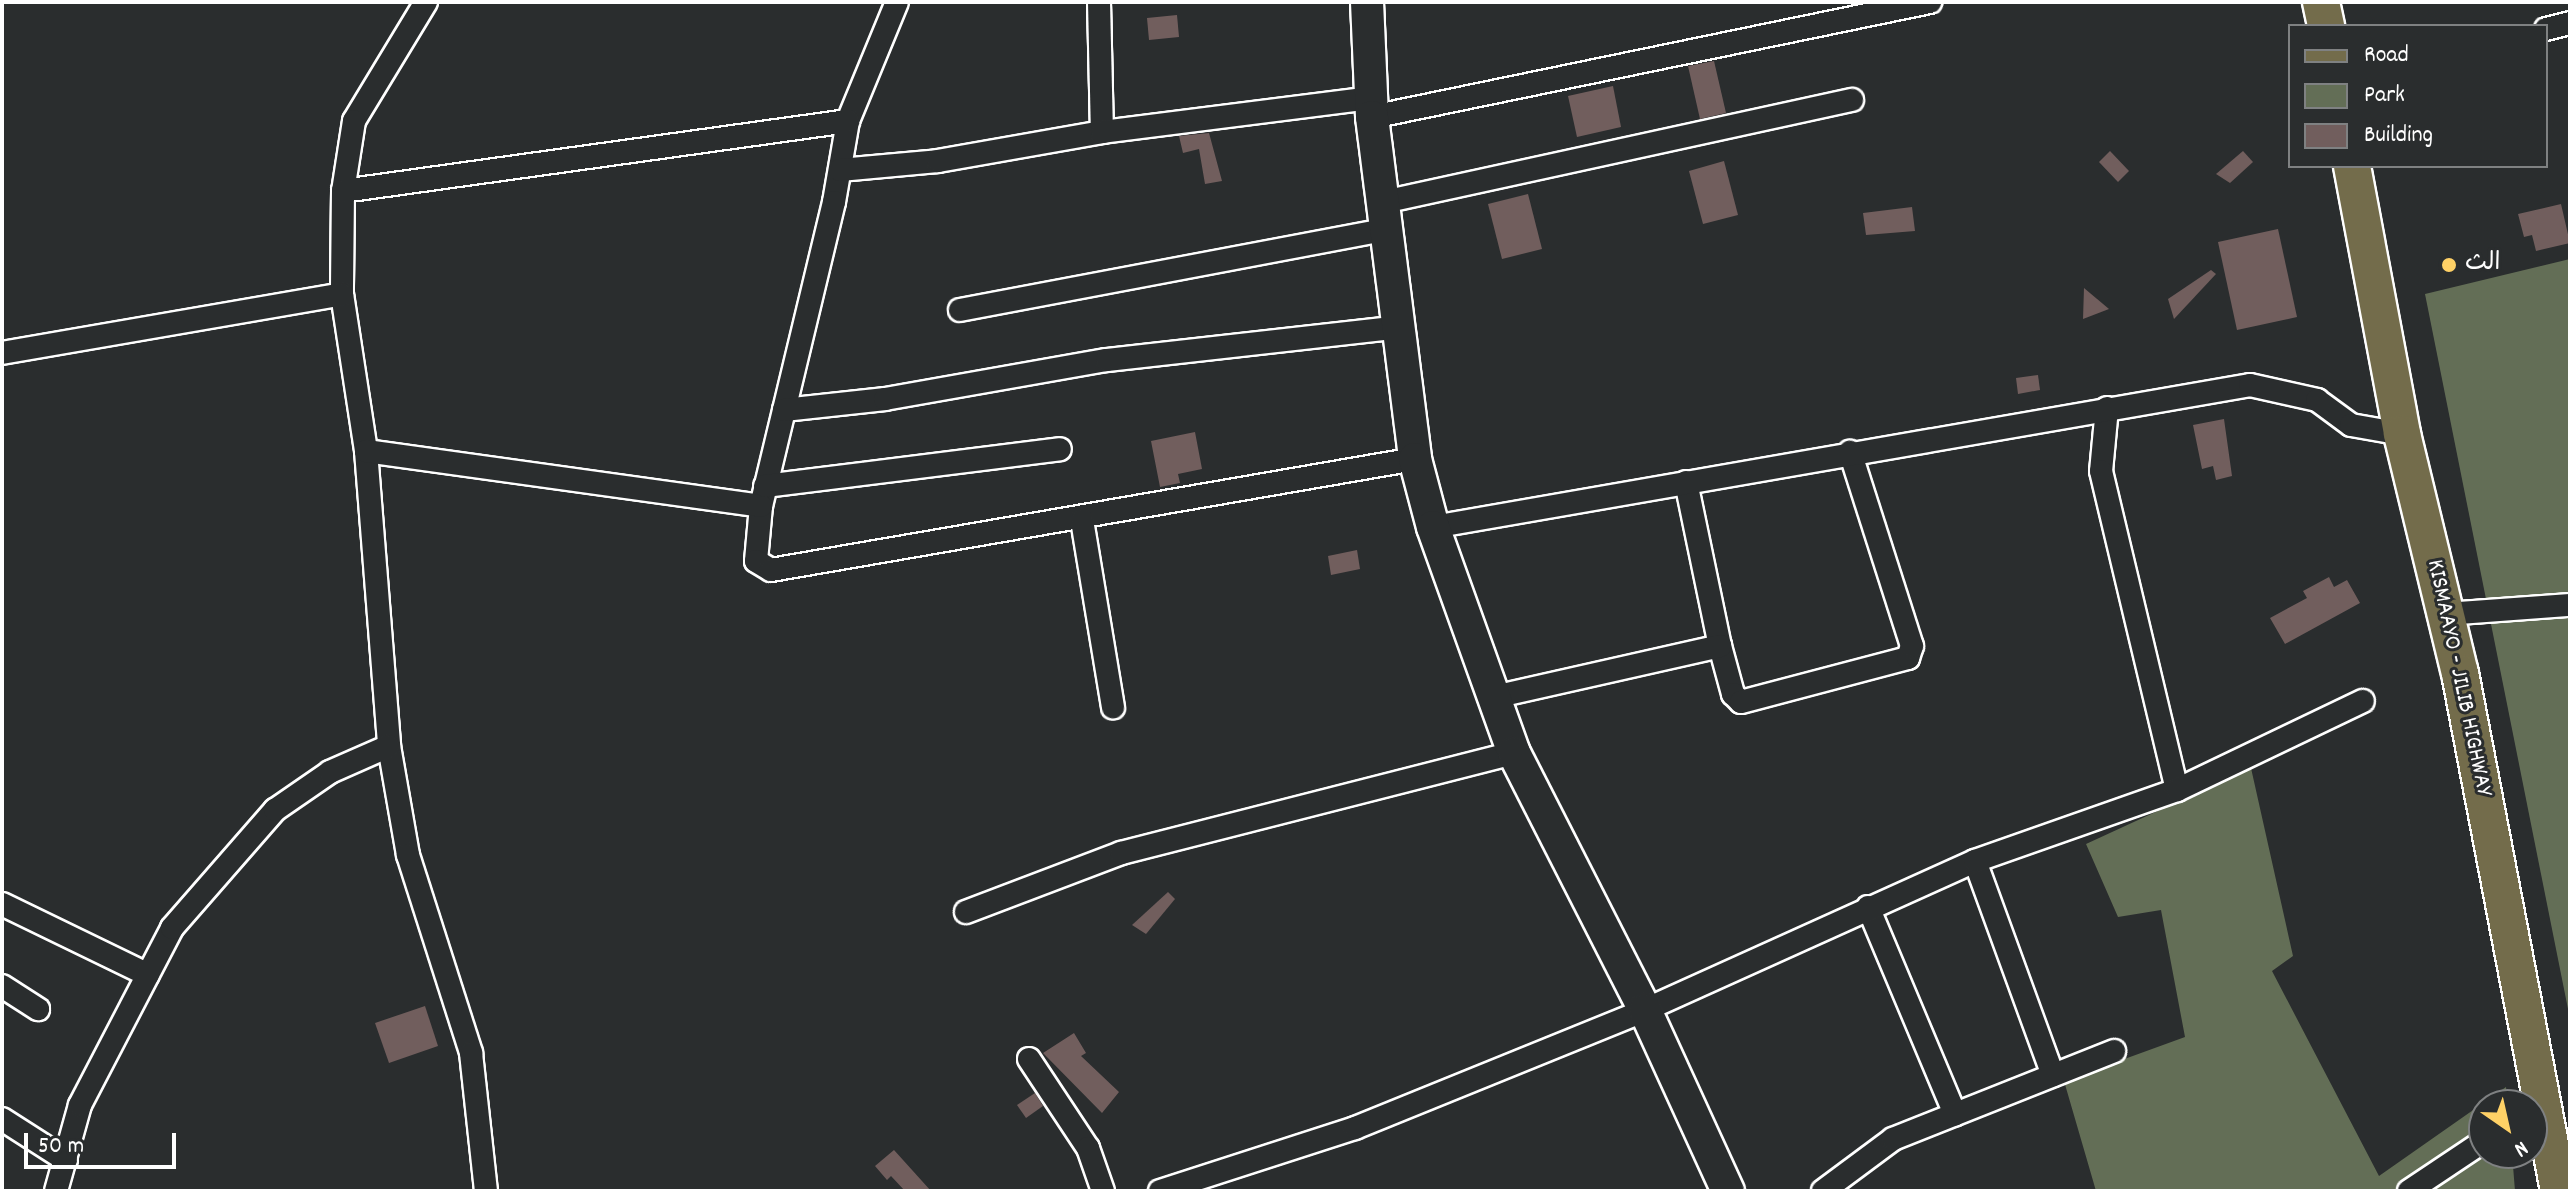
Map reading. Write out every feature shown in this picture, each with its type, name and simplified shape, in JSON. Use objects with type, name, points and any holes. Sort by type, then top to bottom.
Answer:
[{"type":"main road","points":[[2321,2],[2326,24]]},
{"type":"main road","name":"KISMAAYO - JILIB HIGHWAY","points":[[2352,168],[2402,434],[2446,614],[2534,1089]]},
{"type":"main road","name":"KISMAAYO - JILIB HIGHWAY","points":[[2548,1150],[2559,1191]]},
{"type":"street","points":[[426,2],[354,121],[343,191],[342,294],[366,451],[389,746],[408,855],[471,1053],[486,1191]]},
{"type":"street","points":[[897,2],[848,121],[840,170],[763,496],[756,561],[771,570],[1082,520],[1415,459]]},
{"type":"street","points":[[1099,2],[1102,132]]},
{"type":"street","points":[[1367,2],[1372,108],[1415,459],[1433,527],[1514,753],[1645,1010],[1728,1191]]},
{"type":"street","points":[[840,170],[938,161],[1102,132],[1372,108],[1930,2]]},
{"type":"street","points":[[2548,28],[2570,23]]},
{"type":"street","points":[[960,310],[1386,216],[1852,100]]},
{"type":"street","points":[[343,191],[848,121]]},
{"type":"street","points":[[2,353],[342,294]]},
{"type":"street","points":[[784,410],[885,399],[1107,360],[1401,327]]},
{"type":"street","points":[[1433,527],[1850,452],[2250,385],[2317,400],[2351,425],[2402,434]]},
{"type":"street","points":[[2107,408],[2101,471],[2177,790]]},
{"type":"street","points":[[366,451],[763,496],[1060,449]]},
{"type":"street","points":[[1686,482],[1720,646],[1733,694],[1741,702],[1908,658],[1912,646],[1850,452]]},
{"type":"street","points":[[1082,520],[1113,707]]},
{"type":"street","points":[[2446,614],[2570,605]]},
{"type":"street","points":[[1494,697],[1720,646]]},
{"type":"street","points":[[1160,1191],[1355,1128],[1645,1010],[1975,861],[2177,790],[2363,701]]},
{"type":"street","points":[[56,1191],[80,1105],[172,928],[275,810],[330,772],[389,746]]},
{"type":"street","points":[[966,912],[1121,853],[1514,753]]},
{"type":"street","points":[[1975,861],[2053,1075]]},
{"type":"street","points":[[2,904],[148,975]]},
{"type":"street","points":[[1868,907],[1955,1114]]},
{"type":"street","points":[[2,986],[38,1009]]},
{"type":"street","points":[[1823,1191],[1893,1139],[2114,1051]]},
{"type":"street","points":[[1029,1059],[1088,1148],[1103,1191]]},
{"type":"street","points":[[2,1119],[66,1160]]},
{"type":"street","points":[[2409,1191],[2468,1152]]},
{"type":"green space","points":[[2570,259],[2570,1019],[2425,294]]},
{"type":"green space","points":[[2251,768],[2293,956],[2272,971],[2379,1176],[2468,1114],[2468,1169],[2513,1169],[2515,1191],[2096,1191],[2064,1081],[2185,1037],[2161,910],[2118,917],[2086,844]]},
{"type":"building","points":[[1177,15],[1179,37],[1149,40],[1147,18]]},
{"type":"building","points":[[1714,61],[1726,113],[1700,119],[1688,66]]},
{"type":"building","points":[[1613,86],[1621,127],[1577,137],[1568,96]]},
{"type":"building","points":[[1209,133],[1222,181],[1205,184],[1199,149],[1183,153],[1179,136]]},
{"type":"building","points":[[2110,151],[2129,171],[2118,182],[2099,162]]},
{"type":"building","points":[[2243,151],[2253,162],[2230,183],[2216,174]]},
{"type":"building","points":[[1724,161],[1738,215],[1703,224],[1689,171]]},
{"type":"building","points":[[1528,194],[1542,249],[1502,259],[1488,204]]},
{"type":"building","points":[[2561,204],[2570,243],[2536,251],[2532,235],[2524,237],[2518,214]]},
{"type":"building","points":[[1912,207],[1915,231],[1866,235],[1863,213]]},
{"type":"building","points":[[2278,229],[2297,317],[2237,330],[2218,242]]},
{"type":"building","points":[[2211,270],[2216,274],[2174,319],[2168,299]]},
{"type":"building","points":[[2084,288],[2109,309],[2083,319]]},
{"type":"building","points":[[2038,375],[2040,390],[2018,394],[2016,378]]},
{"type":"building","points":[[2224,419],[2232,476],[2216,480],[2213,466],[2202,469],[2193,425]]},
{"type":"building","points":[[1195,432],[1202,469],[1178,474],[1180,483],[1160,487],[1151,441]]},
{"type":"building","points":[[1357,550],[1360,569],[1331,575],[1328,556]]},
{"type":"building","points":[[2329,577],[2334,587],[2347,580],[2360,603],[2285,644],[2270,618],[2307,598],[2303,591]]},
{"type":"building","points":[[1168,892],[1175,899],[1146,934],[1132,925]]},
{"type":"building","points":[[425,1006],[438,1046],[389,1063],[375,1023]]},
{"type":"building","points":[[1074,1033],[1086,1053],[1081,1056],[1119,1092],[1102,1113],[1043,1053]]},
{"type":"building","points":[[1035,1093],[1043,1106],[1026,1118],[1017,1105]]},
{"type":"building","points":[[894,1150],[931,1191],[905,1191],[891,1176],[887,1180],[875,1166]]},
{"type":"place","name":"الث","points":[[2449,265]]}]
